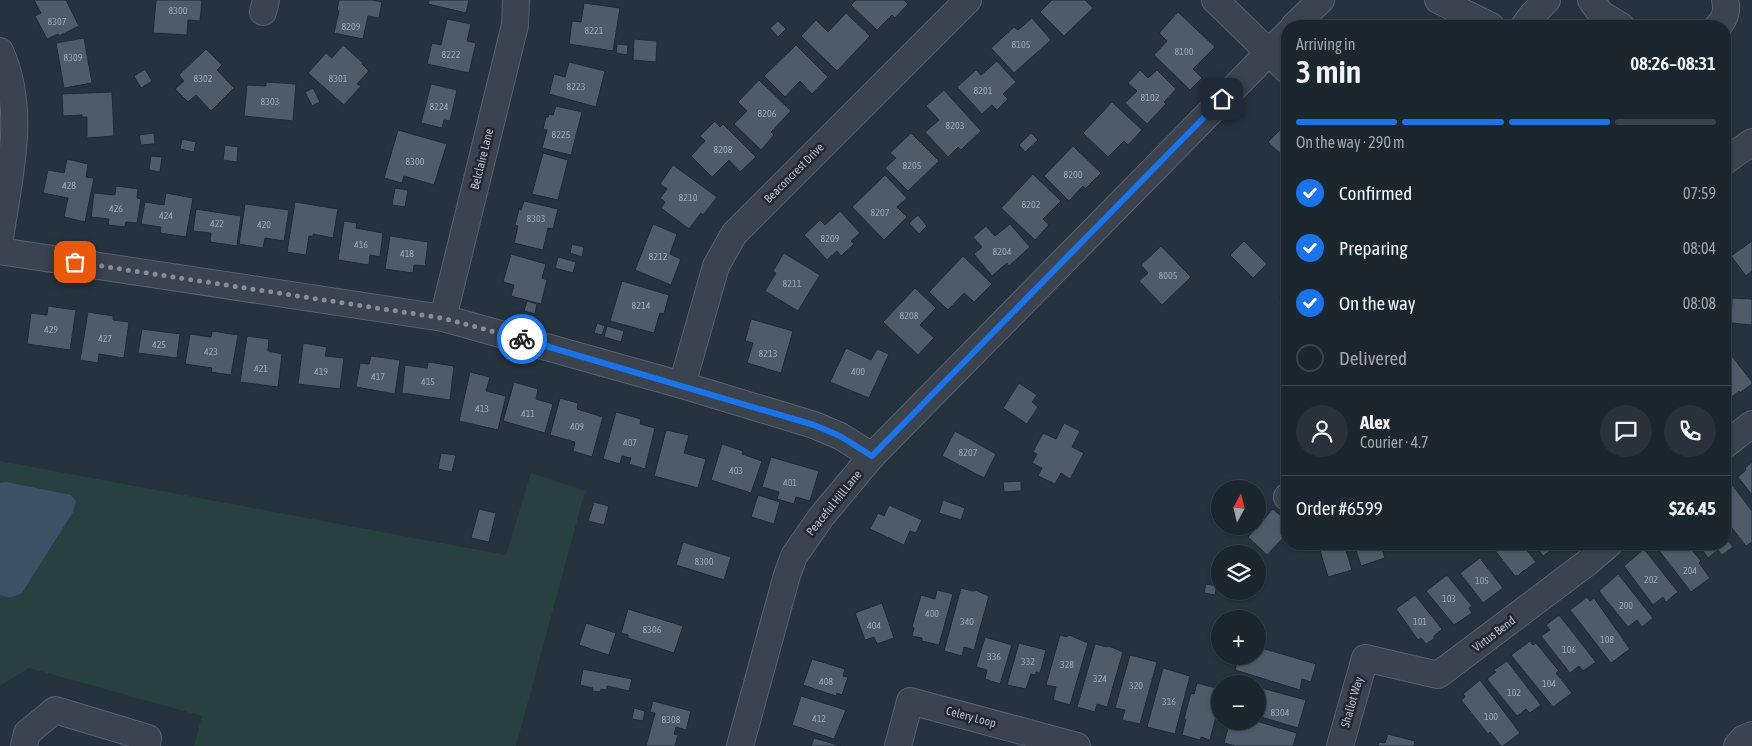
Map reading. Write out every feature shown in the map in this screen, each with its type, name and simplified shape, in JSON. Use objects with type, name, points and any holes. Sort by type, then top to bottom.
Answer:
[{"type":"street","name":"Belclaire Lane","points":[[442,318],[515,25],[516,0]]},
{"type":"street","name":"Beaconcrest Drive","points":[[682,385],[716,266],[734,234],[968,0]]},
{"type":"street","points":[[1215,0],[1281,64]]},
{"type":"street","points":[[1300,20],[1321,0]]},
{"type":"street","points":[[1438,0],[1479,20]]},
{"type":"street","points":[[1528,20],[1547,0]]},
{"type":"street","points":[[1591,0],[1601,14],[1611,20]]},
{"type":"street","points":[[1725,0],[1725,20]]},
{"type":"street","name":"Peaceful Hill Lane","points":[[740,746],[778,602],[794,556],[820,517],[872,456],[1281,40]]},
{"type":"street","points":[[0,51],[7,66],[14,94],[14,129],[0,238]]},
{"type":"street","points":[[1731,157],[1752,142]]},
{"type":"street","points":[[0,251],[442,318],[682,385],[814,425],[840,436],[872,456]]},
{"type":"street","points":[[1731,440],[1752,424]]},
{"type":"street","name":"Virtus Bend","points":[[1365,658],[1438,676],[1602,550]]},
{"type":"street","name":"Shallot Way","points":[[1340,746],[1365,658]]},
{"type":"street","name":"Celery Loop","points":[[898,746],[910,701],[1077,746]]},
{"type":"street","points":[[24,746],[27,733],[55,710],[148,738],[146,746]]},
{"type":"street","points":[[1737,746],[1742,739],[1752,735]]},
{"type":"green space","points":[[0,461],[506,555],[531,473],[585,491],[516,746],[194,746],[202,716],[29,668],[0,686]]},
{"type":"water","points":[[6,482],[71,495],[76,501],[73,512],[22,593],[11,597],[0,595],[0,483]]},
{"type":"building","points":[[34,0],[66,0],[79,26],[59,36],[58,34],[47,39],[35,16],[41,13]]},
{"type":"building","points":[[156,0],[202,0],[200,21],[188,20],[187,35],[153,33]]},
{"type":"building","points":[[339,0],[372,0],[382,2],[379,18],[368,16],[363,39],[334,33],[339,11],[337,10]]},
{"type":"building","points":[[429,0],[469,0],[466,13],[428,4]]},
{"type":"building","points":[[856,0],[904,0],[908,4],[895,18],[892,15],[877,30],[851,5]]},
{"type":"building","points":[[1052,0],[1085,0],[1093,8],[1064,36],[1040,12]]},
{"type":"building","points":[[584,3],[620,8],[613,51],[569,44],[572,21],[581,22]]},
{"type":"building","points":[[1178,12],[1215,47],[1193,69],[1202,78],[1190,90],[1154,55],[1167,41],[1159,33]]},
{"type":"building","points":[[846,13],[870,36],[837,71],[801,36],[816,20],[828,32]]},
{"type":"building","points":[[1032,18],[1051,40],[1014,73],[991,48],[1014,27],[1018,30]]},
{"type":"building","points":[[447,19],[471,24],[467,41],[476,43],[469,73],[427,64],[432,43],[441,45]]},
{"type":"building","points":[[778,21],[786,29],[778,37],[770,28]]},
{"type":"building","points":[[84,38],[92,83],[64,88],[56,43]]},
{"type":"building","points":[[634,39],[657,41],[656,62],[633,60]]},
{"type":"building","points":[[617,44],[628,45],[627,55],[616,53]]},
{"type":"building","points":[[343,45],[369,71],[357,84],[361,86],[344,105],[308,73],[326,53],[332,58]]},
{"type":"building","points":[[796,45],[828,77],[812,94],[800,81],[785,97],[764,76]]},
{"type":"building","points":[[206,49],[222,65],[217,70],[234,88],[211,111],[196,95],[188,102],[175,89],[184,81],[179,75]]},
{"type":"building","points":[[997,61],[1016,82],[1003,94],[1008,99],[997,110],[992,105],[982,114],[957,87],[976,70],[981,75]]},
{"type":"building","points":[[569,62],[605,71],[596,107],[549,94],[554,74],[565,77]]},
{"type":"building","points":[[145,69],[152,81],[141,88],[134,76]]},
{"type":"building","points":[[1140,70],[1148,78],[1157,70],[1176,89],[1164,102],[1166,104],[1147,124],[1125,103],[1137,91],[1128,83]]},
{"type":"building","points":[[759,80],[791,111],[771,132],[774,135],[761,150],[734,124],[747,111],[738,102]]},
{"type":"building","points":[[266,82],[296,84],[293,121],[244,116],[247,85],[266,86]]},
{"type":"building","points":[[431,84],[457,90],[450,121],[444,120],[442,128],[421,123]]},
{"type":"building","points":[[313,88],[320,102],[312,106],[305,92]]},
{"type":"building","points":[[944,90],[981,131],[961,150],[958,147],[948,157],[925,132],[939,120],[926,106]]},
{"type":"building","points":[[112,92],[114,136],[87,138],[87,117],[82,117],[82,115],[63,116],[62,94]]},
{"type":"building","points":[[1112,102],[1142,130],[1128,145],[1124,141],[1108,157],[1083,133]]},
{"type":"building","points":[[556,106],[582,112],[571,155],[542,148],[547,130],[543,129],[546,117],[549,114],[553,115]]},
{"type":"building","points":[[715,121],[720,127],[723,124],[756,157],[740,172],[729,160],[712,177],[691,156],[705,141],[700,136]]},
{"type":"building","points":[[1281,129],[1281,154],[1268,142]]},
{"type":"building","points":[[398,130],[447,144],[434,185],[404,176],[402,183],[384,178]]},
{"type":"building","points":[[154,133],[155,144],[141,145],[139,135]]},
{"type":"building","points":[[911,133],[939,161],[908,191],[885,168],[896,158],[890,153]]},
{"type":"building","points":[[1031,133],[1038,140],[1025,152],[1019,145]]},
{"type":"building","points":[[182,139],[196,142],[194,152],[180,149]]},
{"type":"building","points":[[225,145],[238,147],[237,162],[223,160]]},
{"type":"building","points":[[1073,146],[1101,173],[1085,189],[1083,186],[1069,201],[1044,176]]},
{"type":"building","points":[[543,153],[568,160],[558,200],[532,194]]},
{"type":"building","points":[[151,156],[162,157],[160,172],[149,170]]},
{"type":"building","points":[[67,159],[88,164],[86,177],[94,178],[85,222],[64,217],[68,198],[43,193],[48,170],[64,173]]},
{"type":"building","points":[[673,165],[717,197],[703,215],[701,213],[689,229],[661,208],[665,202],[660,198],[667,189],[660,184]]},
{"type":"building","points":[[1033,174],[1061,201],[1043,219],[1049,225],[1035,240],[1001,208]]},
{"type":"building","points":[[885,175],[907,198],[897,207],[907,217],[884,240],[852,207]]},
{"type":"building","points":[[116,186],[138,189],[137,198],[141,199],[137,223],[126,222],[125,227],[108,225],[109,219],[91,217],[94,193],[115,195]]},
{"type":"building","points":[[395,188],[408,190],[405,207],[392,205]]},
{"type":"building","points":[[166,193],[193,198],[186,237],[160,233],[161,227],[141,224],[145,202],[164,205]]},
{"type":"building","points":[[524,201],[558,209],[553,229],[548,228],[543,250],[514,243],[518,226],[515,225],[519,209],[521,210]]},
{"type":"building","points":[[295,202],[338,209],[333,238],[313,234],[313,237],[309,236],[306,255],[287,252]]},
{"type":"building","points":[[245,204],[289,210],[284,241],[265,238],[263,248],[239,244]]},
{"type":"building","points":[[196,209],[241,216],[237,246],[210,242],[211,233],[193,231]]},
{"type":"building","points":[[840,211],[860,233],[851,241],[854,244],[841,256],[837,251],[827,260],[804,235],[820,220],[825,225]]},
{"type":"building","points":[[918,215],[927,226],[919,234],[909,223]]},
{"type":"building","points":[[344,221],[357,223],[356,228],[383,233],[380,257],[370,255],[369,265],[338,260]]},
{"type":"building","points":[[653,224],[677,234],[670,254],[681,259],[671,285],[635,270]]},
{"type":"building","points":[[1010,224],[1030,247],[1009,266],[1007,263],[992,276],[974,254],[982,247],[973,237],[986,226],[995,236]]},
{"type":"building","points":[[390,236],[428,242],[425,266],[414,265],[413,273],[385,269]]},
{"type":"building","points":[[1244,241],[1267,264],[1253,278],[1230,255]]},
{"type":"building","points":[[1752,241],[1752,271],[1746,276],[1731,256]]},
{"type":"building","points":[[572,244],[584,247],[582,257],[570,253]]},
{"type":"building","points":[[1161,246],[1191,277],[1162,305],[1139,281],[1148,273],[1141,265]]},
{"type":"building","points":[[784,253],[820,275],[798,311],[765,291],[776,273],[773,271]]},
{"type":"building","points":[[511,254],[546,264],[542,278],[547,280],[541,304],[511,296],[514,285],[503,282]]},
{"type":"building","points":[[963,256],[992,284],[974,302],[964,293],[948,310],[929,292]]},
{"type":"building","points":[[558,257],[576,262],[573,273],[555,268]]},
{"type":"building","points":[[622,281],[669,295],[664,314],[660,313],[654,333],[610,321]]},
{"type":"building","points":[[915,288],[936,308],[920,325],[934,338],[918,355],[883,322]]},
{"type":"building","points":[[1732,298],[1752,299],[1752,325],[1731,323]]},
{"type":"building","points":[[527,301],[537,304],[535,314],[524,311]]},
{"type":"building","points":[[48,306],[76,310],[70,350],[27,344],[31,313],[47,315]]},
{"type":"building","points":[[88,312],[113,316],[113,320],[129,322],[124,358],[99,354],[98,363],[80,360]]},
{"type":"building","points":[[751,319],[793,331],[781,373],[747,363],[753,343],[745,341]]},
{"type":"building","points":[[597,323],[605,326],[602,335],[594,333]]},
{"type":"building","points":[[607,326],[624,331],[621,342],[604,337]]},
{"type":"building","points":[[142,329],[180,334],[177,358],[138,353]]},
{"type":"building","points":[[212,331],[238,335],[231,375],[211,372],[212,368],[185,364],[190,334],[211,337]]},
{"type":"building","points":[[247,336],[269,339],[268,351],[282,354],[278,387],[240,382]]},
{"type":"building","points":[[303,343],[327,347],[325,356],[344,358],[340,389],[298,384]]},
{"type":"building","points":[[846,348],[871,360],[877,349],[889,354],[869,398],[830,382]]},
{"type":"building","points":[[1731,355],[1752,382],[1740,393],[1739,391],[1732,397]]},
{"type":"building","points":[[371,356],[400,360],[395,394],[356,387],[360,363],[369,364]]},
{"type":"building","points":[[428,362],[454,366],[450,400],[402,393],[405,365],[427,368]]},
{"type":"building","points":[[470,372],[490,377],[486,391],[506,396],[498,430],[459,421]]},
{"type":"building","points":[[514,382],[538,389],[536,399],[553,404],[545,433],[503,421]]},
{"type":"building","points":[[1019,383],[1037,395],[1032,402],[1038,407],[1027,424],[1003,408]]},
{"type":"building","points":[[560,398],[578,403],[577,409],[603,417],[592,457],[573,451],[575,442],[550,435]]},
{"type":"building","points":[[616,412],[641,419],[640,424],[655,428],[645,469],[629,464],[631,458],[622,456],[620,464],[603,459]]},
{"type":"building","points":[[1064,423],[1080,431],[1072,447],[1084,453],[1070,479],[1061,473],[1055,484],[1038,476],[1042,468],[1032,463],[1037,454],[1033,452],[1043,433],[1056,439]]},
{"type":"building","points":[[666,430],[689,435],[684,453],[706,459],[698,488],[654,476]]},
{"type":"building","points":[[955,431],[996,454],[984,478],[942,456]]},
{"type":"building","points":[[722,444],[743,451],[742,454],[762,461],[751,493],[711,480]]},
{"type":"building","points":[[441,453],[456,455],[452,472],[438,469]]},
{"type":"building","points":[[771,457],[819,471],[810,501],[796,497],[794,504],[777,499],[779,492],[762,487]]},
{"type":"building","points":[[1752,462],[1752,495],[1738,477]]},
{"type":"building","points":[[1021,481],[1021,491],[1004,492],[1003,482]]},
{"type":"building","points":[[1731,483],[1752,511],[1752,542],[1746,546],[1731,527]]},
{"type":"building","points":[[758,495],[780,502],[774,524],[751,517]]},
{"type":"building","points":[[943,500],[965,508],[961,520],[939,513]]},
{"type":"building","points":[[594,502],[609,506],[604,525],[588,521]]},
{"type":"building","points":[[889,505],[922,520],[916,533],[910,531],[904,545],[870,529],[878,513],[884,516]]},
{"type":"building","points":[[479,509],[496,513],[489,542],[471,538]]},
{"type":"building","points":[[1273,509],[1281,516],[1281,540],[1267,555],[1266,545],[1256,545],[1248,537],[1250,535],[1266,535],[1266,517]]},
{"type":"building","points":[[683,542],[731,557],[724,580],[676,565]]},
{"type":"building","points":[[1320,550],[1346,550],[1352,570],[1328,577]]},
{"type":"building","points":[[1356,550],[1382,550],[1385,558],[1361,566]]},
{"type":"building","points":[[1495,550],[1527,550],[1536,562],[1518,576],[1515,576]]},
{"type":"building","points":[[1538,550],[1552,550],[1543,556]]},
{"type":"building","points":[[1645,550],[1678,592],[1666,602],[1663,597],[1653,605],[1624,566]]},
{"type":"building","points":[[1659,550],[1692,550],[1701,561],[1699,563],[1710,578],[1691,592]]},
{"type":"building","points":[[1702,550],[1718,550],[1708,558]]},
{"type":"building","points":[[1718,550],[1729,550],[1722,555]]},
{"type":"building","points":[[1480,558],[1503,588],[1483,603],[1460,573]]},
{"type":"building","points":[[1618,574],[1653,618],[1642,627],[1637,620],[1628,627],[1599,591]]},
{"type":"building","points":[[1447,575],[1472,606],[1469,608],[1472,613],[1454,625],[1426,591]]},
{"type":"building","points":[[1206,584],[1211,585],[1211,594],[1204,593]]},
{"type":"building","points":[[961,588],[975,590],[989,596],[974,650],[964,647],[962,656],[944,651]]},
{"type":"building","points":[[937,590],[953,594],[939,645],[922,641],[922,638],[912,636],[914,628],[912,627],[921,595],[935,599]]},
{"type":"building","points":[[1415,595],[1442,629],[1434,636],[1434,639],[1426,644],[1421,638],[1418,640],[1396,609]]},
{"type":"building","points":[[1587,597],[1590,601],[1594,598],[1630,649],[1611,663],[1570,610]]},
{"type":"building","points":[[882,603],[894,638],[877,644],[874,637],[865,640],[855,613]]},
{"type":"building","points":[[628,609],[683,626],[674,653],[628,638],[628,635],[621,633]]},
{"type":"building","points":[[1559,615],[1596,662],[1583,671],[1579,666],[1570,673],[1541,636],[1550,630],[1546,625]]},
{"type":"building","points":[[586,623],[616,633],[609,655],[579,645]]},
{"type":"building","points":[[1060,635],[1067,637],[1069,635],[1088,643],[1070,705],[1053,700],[1056,687],[1046,685]]},
{"type":"building","points":[[985,637],[1012,645],[1000,684],[985,679],[987,670],[976,667]]},
{"type":"building","points":[[1530,641],[1533,645],[1536,643],[1559,671],[1556,673],[1572,693],[1553,707],[1511,655]]},
{"type":"building","points":[[1019,643],[1046,650],[1040,673],[1031,674],[1026,689],[1007,685]]},
{"type":"building","points":[[1095,644],[1109,646],[1123,652],[1107,707],[1097,704],[1095,712],[1077,707]]},
{"type":"building","points":[[1266,649],[1316,664],[1311,682],[1302,679],[1300,690],[1266,680],[1266,675],[1251,675],[1235,670],[1236,665],[1266,665]]},
{"type":"building","points":[[1130,655],[1157,662],[1140,724],[1122,720],[1125,710],[1115,708]]},
{"type":"building","points":[[812,659],[845,669],[843,676],[848,677],[842,695],[837,693],[836,696],[803,685]]},
{"type":"building","points":[[1507,661],[1541,705],[1530,713],[1526,709],[1517,716],[1487,679],[1496,672],[1494,670]]},
{"type":"building","points":[[1163,668],[1190,676],[1175,734],[1147,727]]},
{"type":"building","points":[[583,669],[632,679],[629,691],[607,686],[607,690],[601,689],[600,692],[592,691],[593,688],[580,685]]},
{"type":"building","points":[[1480,680],[1520,733],[1503,746],[1490,732],[1488,734],[1461,700],[1465,697],[1463,694]]},
{"type":"building","points":[[1197,683],[1211,687],[1211,730],[1213,730],[1210,740],[1201,737],[1200,740],[1182,735],[1191,693],[1194,694]]},
{"type":"building","points":[[1266,689],[1306,700],[1298,728],[1266,718]]},
{"type":"building","points":[[801,696],[846,710],[834,739],[792,725]]},
{"type":"building","points":[[653,701],[691,711],[686,730],[676,727],[674,734],[678,735],[675,746],[646,746],[655,713],[650,712]]},
{"type":"building","points":[[634,708],[645,711],[643,721],[632,719]]},
{"type":"building","points":[[1266,724],[1297,733],[1293,746],[1235,746],[1224,743],[1228,730],[1266,730]]},
{"type":"building","points":[[1388,734],[1415,741],[1414,746],[1378,746],[1379,742],[1385,743]]},
{"type":"building","points":[[814,738],[841,746],[811,746]]},
{"type":"way so far","points":[[75,262],[442,318],[522,339]]},
{"type":"route","points":[[522,339],[814,425],[840,436],[872,456],[1222,99]]}]
